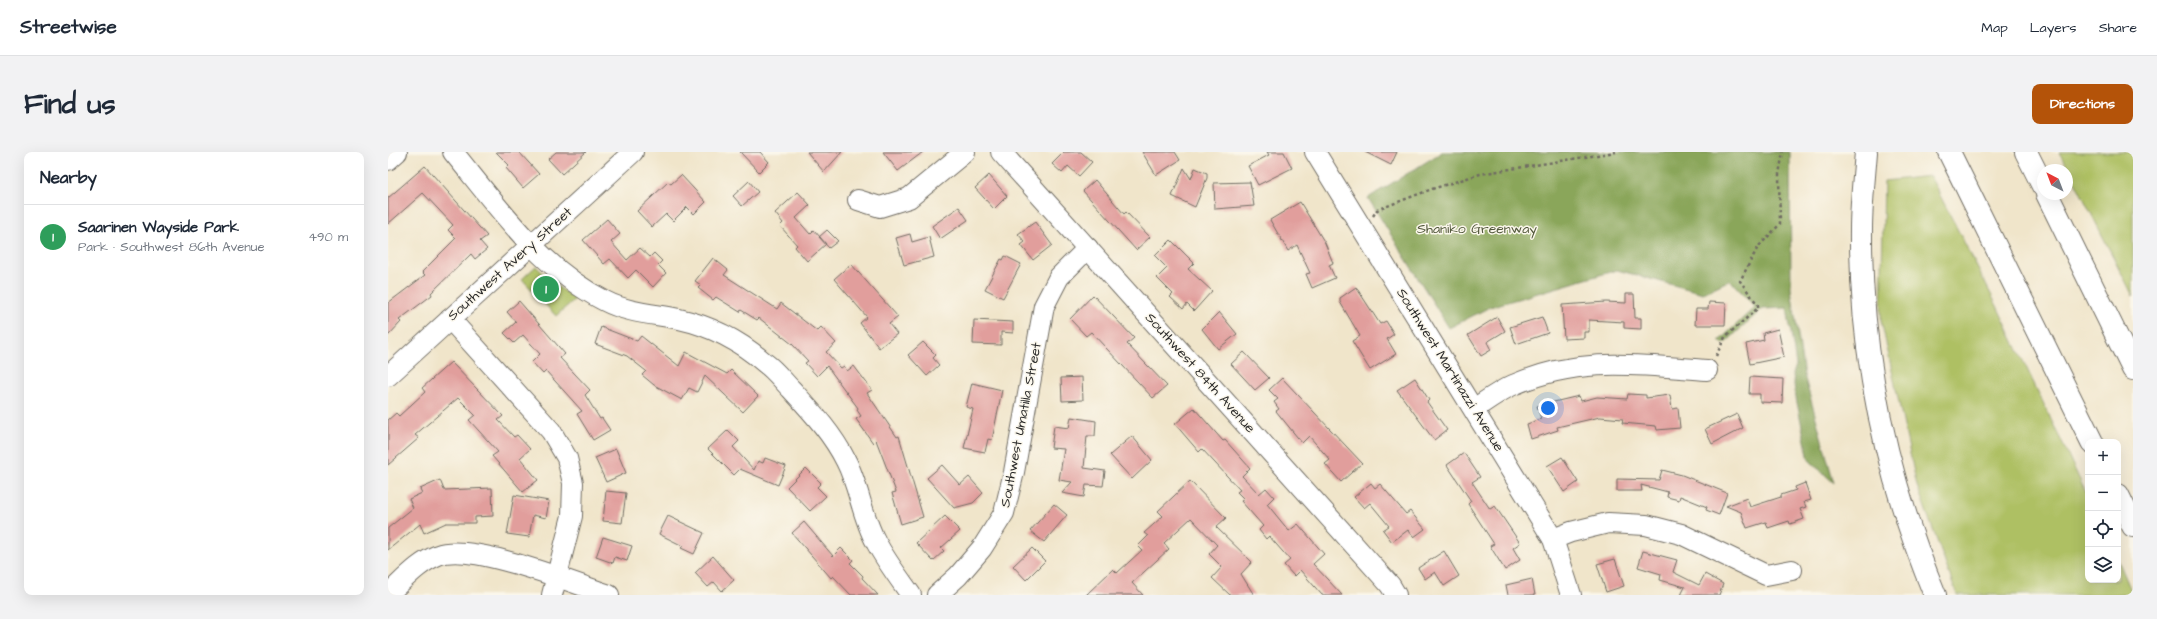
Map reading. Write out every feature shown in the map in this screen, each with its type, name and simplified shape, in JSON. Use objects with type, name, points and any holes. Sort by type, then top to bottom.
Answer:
[{"type":"highway","points":[[1866,152],[1861,229],[1862,281],[1866,337],[1876,400],[1899,498],[1915,547],[1935,595]]},
{"type":"highway","points":[[1949,152],[2091,439]]},
{"type":"highway","points":[[2026,152],[2037,174]]},
{"type":"highway","points":[[2050,200],[2133,369]]},
{"type":"highway","points":[[2121,501],[2133,526]]},
{"type":"street","points":[[388,160],[397,152]]},
{"type":"street","points":[[453,152],[488,197],[531,244],[563,275],[606,301],[639,312],[680,320],[710,329],[743,345],[767,364],[830,433],[847,462],[876,542],[896,575],[912,595]]},
{"type":"street","name":"Southwest Avery Street","points":[[388,376],[633,152]]},
{"type":"street","points":[[858,200],[880,207],[909,198],[965,152]]},
{"type":"street","name":"Southwest 84th Avenue","points":[[1001,152],[1390,585],[1396,595]]},
{"type":"street","name":"Southwest Martinazzi Avenue","points":[[1315,152],[1553,539],[1571,595]]},
{"type":"street","name":"Southwest Umatilla Street","points":[[937,595],[958,576],[982,548],[1004,513],[1014,472],[1044,306],[1059,277],[1088,248]]},
{"type":"street","points":[[450,319],[551,431],[567,458],[572,483],[572,516],[555,586]]},
{"type":"street","points":[[1474,409],[1512,385],[1550,371],[1574,366],[1629,364],[1707,370]]},
{"type":"street","points":[[1553,539],[1571,532],[1608,523],[1646,525],[1681,534],[1766,575],[1792,570]]},
{"type":"street","points":[[388,594],[422,564],[440,554],[464,552],[488,555],[555,586],[609,595]]},
{"type":"path","points":[[1361,227],[1370,220],[1377,210],[1432,189],[1480,174],[1616,152]]},
{"type":"path","points":[[1707,370],[1723,346],[1725,337],[1758,308],[1758,304],[1740,280],[1758,247],[1780,224],[1779,174],[1783,152]]},
{"type":"green space","name":"Shaniko Greenway","points":[[1442,152],[1790,152],[1791,289],[1804,375],[1834,483],[1809,460],[1795,393],[1793,374],[1796,365],[1787,308],[1762,309],[1724,344],[1719,341],[1755,307],[1730,280],[1703,293],[1617,270],[1490,307],[1449,328],[1368,198]]},
{"type":"green space","points":[[2060,152],[2133,152],[2133,296],[2073,178],[2073,164],[2066,164]]},
{"type":"green space","points":[[1930,176],[1997,306],[2085,491],[2085,583],[2121,583],[2121,567],[2133,595],[1957,595],[1917,486],[1881,320],[1884,181]]},
{"type":"green space","points":[[536,266],[554,284],[575,299],[556,316],[522,279]]},
{"type":"building","points":[[496,152],[519,152],[539,174],[523,188],[506,168],[509,165]]},
{"type":"building","points":[[556,152],[586,152],[562,174],[548,159]]},
{"type":"building","points":[[740,152],[760,152],[769,162],[759,172]]},
{"type":"building","points":[[807,152],[842,152],[824,172]]},
{"type":"building","points":[[883,152],[923,152],[898,171]]},
{"type":"building","points":[[1064,152],[1081,152],[1092,162],[1079,176],[1068,166],[1062,173],[1052,164]]},
{"type":"building","points":[[1142,152],[1175,152],[1180,160],[1156,175]]},
{"type":"building","points":[[1267,152],[1284,152],[1292,168],[1258,185],[1248,166],[1269,155]]},
{"type":"building","points":[[1365,152],[1397,152],[1391,165]]},
{"type":"building","points":[[425,166],[487,236],[480,241],[487,249],[475,259],[471,254],[431,293],[432,295],[399,320],[401,322],[388,336],[388,303],[425,275],[422,272],[456,238],[448,230],[453,225],[423,193],[388,224],[388,198]]},
{"type":"building","points":[[1184,168],[1191,179],[1195,168],[1207,173],[1207,178],[1195,207],[1172,196]]},
{"type":"building","points":[[681,175],[706,202],[694,214],[687,207],[673,221],[666,214],[652,227],[637,211],[668,182],[671,184]]},
{"type":"building","points":[[989,175],[1007,196],[994,209],[975,188]]},
{"type":"building","points":[[1095,180],[1124,214],[1126,212],[1150,237],[1136,250],[1083,191]]},
{"type":"building","points":[[749,181],[758,192],[742,206],[733,196]]},
{"type":"building","points":[[1250,182],[1254,206],[1215,209],[1214,183]]},
{"type":"building","points":[[798,192],[810,205],[796,218],[810,234],[814,230],[826,244],[807,261],[795,247],[797,245],[780,226],[783,223],[775,213]]},
{"type":"building","points":[[1300,202],[1325,243],[1333,263],[1329,265],[1335,278],[1312,288],[1306,274],[1310,273],[1297,245],[1288,251],[1270,220]]},
{"type":"building","points":[[959,207],[968,220],[940,239],[932,226]]},
{"type":"building","points":[[607,219],[620,234],[611,242],[627,260],[640,248],[650,257],[654,253],[662,261],[658,265],[666,273],[653,287],[636,270],[628,278],[610,259],[604,264],[583,240]]},
{"type":"building","points":[[1035,222],[1052,245],[1033,260],[1021,245],[1025,242],[1018,234]]},
{"type":"building","points":[[827,230],[838,241],[829,248],[819,237]]},
{"type":"building","points":[[910,234],[912,242],[929,237],[934,257],[904,265],[896,238]]},
{"type":"building","points":[[1171,240],[1194,263],[1188,269],[1212,291],[1194,311],[1187,304],[1183,309],[1170,297],[1173,294],[1157,278],[1167,268],[1155,256]]},
{"type":"building","points":[[1005,256],[1021,264],[1003,298],[985,289],[1001,259],[1003,260]]},
{"type":"building","points":[[713,258],[728,270],[724,275],[777,309],[781,303],[817,331],[821,327],[836,343],[826,352],[841,368],[844,366],[847,371],[854,366],[872,390],[867,393],[897,437],[899,436],[923,517],[901,524],[892,493],[896,492],[876,440],[873,443],[856,419],[861,416],[857,410],[858,408],[827,366],[817,376],[805,363],[808,361],[792,344],[759,318],[757,320],[741,310],[740,312],[716,297],[713,300],[698,288],[701,285],[695,281]]},
{"type":"building","points":[[851,264],[898,317],[889,324],[897,334],[879,348],[860,323],[867,317],[834,279]]},
{"type":"building","points":[[1356,287],[1380,324],[1386,321],[1394,334],[1387,339],[1396,354],[1370,370],[1352,341],[1360,336],[1340,302],[1340,298]]},
{"type":"building","points":[[1626,294],[1634,294],[1635,318],[1641,318],[1641,329],[1624,328],[1624,322],[1589,320],[1589,332],[1584,332],[1584,338],[1564,339],[1562,305],[1606,302],[1626,303]]},
{"type":"building","points":[[1093,295],[1134,338],[1127,344],[1167,386],[1153,398],[1091,332],[1086,336],[1070,319]]},
{"type":"building","points":[[519,301],[565,354],[560,358],[590,390],[585,395],[600,419],[602,418],[610,430],[593,440],[577,414],[582,411],[546,371],[543,374],[532,362],[540,354],[523,335],[514,343],[504,333],[516,322],[507,312]]},
{"type":"building","points":[[1709,302],[1726,303],[1725,325],[1695,325],[1696,309],[1708,309]]},
{"type":"building","points":[[1219,312],[1237,334],[1218,349],[1202,329]]},
{"type":"building","points":[[1497,317],[1505,331],[1487,342],[1491,350],[1481,356],[1468,335]]},
{"type":"building","points":[[1542,317],[1548,333],[1516,344],[1510,327]]},
{"type":"building","points":[[974,320],[1013,322],[1013,333],[1001,332],[1001,345],[973,344]]},
{"type":"building","points":[[601,327],[637,341],[641,336],[679,366],[686,352],[727,374],[731,370],[758,396],[743,412],[705,376],[697,392],[689,388],[682,400],[654,385],[642,375],[646,371],[627,356],[595,344]]},
{"type":"building","points":[[1778,329],[1784,357],[1750,364],[1746,344],[1764,340],[1763,333]]},
{"type":"building","points":[[923,342],[936,355],[933,358],[939,365],[927,376],[908,355]]},
{"type":"building","points":[[1244,352],[1269,378],[1255,390],[1231,364]]},
{"type":"building","points":[[451,362],[503,416],[498,420],[514,437],[517,435],[530,449],[520,458],[538,480],[523,492],[492,456],[498,452],[469,420],[475,415],[458,398],[415,435],[419,438],[388,465],[388,420],[396,413],[399,416],[425,392],[422,388]]},
{"type":"building","points":[[1082,377],[1083,400],[1062,401],[1061,378]]},
{"type":"building","points":[[1750,377],[1783,379],[1782,403],[1760,402],[1760,394],[1749,394]]},
{"type":"building","points":[[1282,378],[1362,463],[1341,482],[1325,464],[1330,460],[1309,436],[1302,443],[1276,411],[1279,409],[1274,402],[1278,399],[1269,390]]},
{"type":"building","points":[[1415,378],[1429,400],[1427,402],[1447,430],[1434,440],[1397,390]]},
{"type":"building","points":[[972,383],[1002,390],[992,440],[988,439],[985,452],[964,448],[973,409],[966,407]]},
{"type":"building","points":[[1628,394],[1646,395],[1646,398],[1670,395],[1672,409],[1678,408],[1680,428],[1657,430],[1656,426],[1622,423],[1623,419],[1600,417],[1557,427],[1558,430],[1531,439],[1527,424],[1541,419],[1537,406],[1579,396],[1581,401],[1597,397],[1627,399]]},
{"type":"building","points":[[1194,408],[1223,441],[1225,440],[1250,468],[1242,476],[1259,494],[1266,488],[1274,497],[1267,504],[1289,531],[1298,524],[1324,554],[1313,564],[1342,595],[1322,595],[1300,570],[1294,576],[1284,565],[1290,560],[1269,536],[1266,539],[1259,530],[1263,526],[1241,501],[1244,499],[1237,492],[1240,490],[1202,449],[1199,452],[1175,424]]},
{"type":"building","points":[[1737,414],[1743,428],[1712,444],[1705,429]]},
{"type":"building","points":[[1071,417],[1096,421],[1095,436],[1087,436],[1084,468],[1105,471],[1103,486],[1086,485],[1084,497],[1062,493],[1072,482],[1059,480],[1064,449],[1051,448],[1054,426],[1069,428]]},
{"type":"building","points":[[728,430],[739,441],[733,447],[754,470],[758,461],[763,463],[765,458],[786,466],[778,485],[740,469],[734,475],[708,449]]},
{"type":"building","points":[[1132,436],[1152,460],[1132,479],[1110,455]]},
{"type":"building","points":[[616,449],[626,473],[606,482],[595,458]]},
{"type":"building","points":[[1464,453],[1480,477],[1472,482],[1490,509],[1495,506],[1520,543],[1513,548],[1520,560],[1505,570],[1490,546],[1494,544],[1468,504],[1471,501],[1447,465]]},
{"type":"building","points":[[1562,457],[1578,482],[1564,492],[1547,466]]},
{"type":"building","points":[[942,465],[960,485],[969,477],[983,493],[973,503],[954,508],[927,478]]},
{"type":"building","points":[[806,468],[821,483],[817,487],[826,496],[810,511],[787,487]]},
{"type":"building","points":[[1662,470],[1682,475],[1727,493],[1719,515],[1706,510],[1707,507],[1680,496],[1679,500],[1667,497],[1668,492],[1641,485],[1642,491],[1617,491],[1617,479],[1659,480]]},
{"type":"building","points":[[440,480],[444,490],[492,488],[493,516],[475,517],[475,523],[446,523],[424,533],[420,524],[388,550],[388,528],[413,508],[409,499],[422,493],[420,489]]},
{"type":"building","points":[[1190,481],[1226,518],[1216,527],[1252,562],[1241,574],[1254,595],[1230,595],[1212,578],[1222,567],[1209,554],[1217,545],[1191,518],[1164,543],[1169,549],[1132,583],[1143,595],[1086,595],[1113,569],[1117,573],[1142,550],[1138,546],[1148,536],[1144,533],[1163,516],[1158,511]]},
{"type":"building","points":[[1371,483],[1375,488],[1380,484],[1406,514],[1410,511],[1425,529],[1414,537],[1408,530],[1392,542],[1383,530],[1389,526],[1370,503],[1364,508],[1354,497]]},
{"type":"building","points":[[1805,483],[1811,500],[1804,502],[1806,507],[1800,509],[1804,519],[1790,524],[1789,521],[1768,528],[1766,522],[1747,528],[1741,512],[1726,506],[1747,498],[1750,507],[1781,497],[1781,495],[1796,490],[1795,487]]},
{"type":"building","points":[[606,491],[626,493],[622,523],[603,521]]},
{"type":"building","points":[[514,495],[549,501],[546,518],[533,515],[529,537],[507,534]]},
{"type":"building","points":[[1054,504],[1067,515],[1044,542],[1030,531]]},
{"type":"building","points":[[668,516],[704,533],[694,554],[681,548],[683,546],[659,534]]},
{"type":"building","points":[[945,516],[960,531],[941,548],[944,551],[933,561],[916,543]]},
{"type":"building","points":[[804,522],[833,556],[841,548],[853,560],[850,563],[863,576],[862,578],[878,595],[851,595],[833,576],[831,578],[792,533]]},
{"type":"building","points":[[603,537],[632,546],[627,561],[615,557],[613,563],[596,557]]},
{"type":"building","points":[[1032,548],[1045,561],[1026,580],[1013,566]]},
{"type":"building","points":[[1444,551],[1459,576],[1444,586],[1435,572],[1425,579],[1418,568]]},
{"type":"building","points":[[1643,551],[1677,560],[1673,572],[1699,585],[1705,574],[1723,584],[1719,595],[1681,595],[1685,587],[1660,580],[1661,574],[1638,567]]},
{"type":"building","points":[[713,556],[734,580],[722,591],[714,582],[708,587],[695,573]]},
{"type":"building","points":[[1615,559],[1624,586],[1606,592],[1597,564]]},
{"type":"building","points":[[1532,579],[1535,595],[1508,595],[1506,585]]},
{"type":"place","name":"Saarinen Wayside Park","points":[[546,289]]}]
